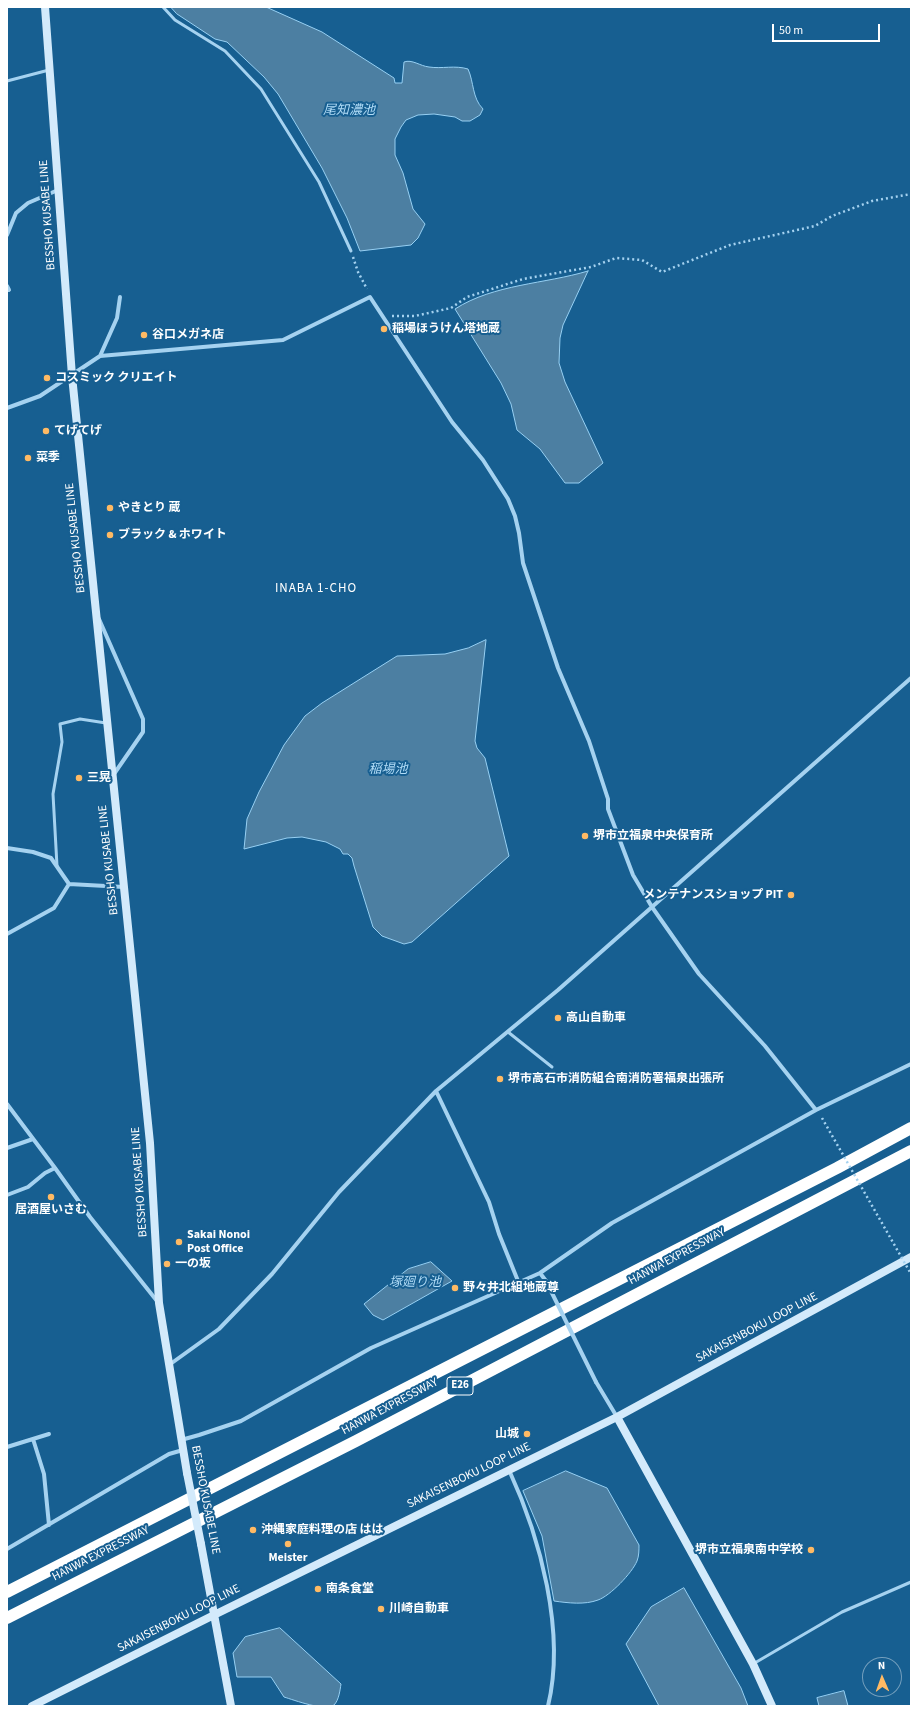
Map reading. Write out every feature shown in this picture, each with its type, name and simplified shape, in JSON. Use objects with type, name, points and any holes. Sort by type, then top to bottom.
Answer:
[{"type":"highway","name":"HANWA EXPRESSWAY","points":[[7,1592],[837,1168],[911,1128]]},
{"type":"highway","name":"HANWA EXPRESSWAY","points":[[7,1618],[356,1441],[911,1150]]},
{"type":"main road","name":"BESSHO KUSABE LINE","points":[[45,7],[72,376],[150,1143],[159,1303],[181,1440],[231,1706]]},
{"type":"main road","name":"SAKAISENBOKU LOOP LINE","points":[[32,1706],[616,1417],[911,1257]]},
{"type":"main road","points":[[616,1417],[753,1664],[772,1706]]},
{"type":"street","points":[[7,235],[16,213],[28,203],[58,190]]},
{"type":"street","points":[[7,408],[40,396],[100,356],[117,318],[120,297]]},
{"type":"street","points":[[100,356],[283,340],[370,297],[452,422],[482,460],[508,499],[513,510],[519,533],[524,563],[558,668],[589,741],[608,799],[608,809],[633,874],[652,907],[699,974],[765,1046],[816,1110]]},
{"type":"street","points":[[96,611],[143,719],[142,732],[113,776]]},
{"type":"street","points":[[168,1366],[219,1329],[272,1274],[339,1192],[436,1091],[558,990],[911,678]]},
{"type":"street","points":[[7,848],[33,852],[51,858],[68,884]]},
{"type":"street","points":[[68,884],[124,886]]},
{"type":"street","points":[[7,934],[54,908],[68,884]]},
{"type":"street","points":[[181,1440],[199,1436],[241,1421],[371,1348],[540,1272],[612,1223],[816,1110],[911,1064]]},
{"type":"street","points":[[436,1091],[489,1202],[499,1234],[518,1281]]},
{"type":"street","points":[[7,1104],[90,1217],[159,1303]]},
{"type":"street","points":[[7,1148],[33,1139]]},
{"type":"street","points":[[7,1195],[28,1187],[45,1173],[55,1168]]},
{"type":"street","points":[[540,1272],[546,1281],[596,1382],[616,1417]]},
{"type":"street","points":[[7,1447],[49,1434]]},
{"type":"street","points":[[33,1439],[44,1474],[49,1524]]},
{"type":"street","points":[[7,1549],[169,1454],[183,1450]]},
{"type":"street","points":[[509,1470],[534,1532],[547,1586],[554,1659],[553,1687],[548,1706]]},
{"type":"lane","points":[[163,7],[175,20],[224,52],[261,89],[319,182],[351,251]]},
{"type":"lane","points":[[7,81],[49,70]]},
{"type":"lane","points":[[56,866],[53,794],[62,742],[60,724],[80,719],[107,723]]},
{"type":"lane","points":[[508,1032],[552,1067]]},
{"type":"lane","points":[[753,1664],[842,1612],[911,1582]]},
{"type":"path","points":[[383,316],[415,316],[451,308],[467,297],[522,280],[591,266],[616,258],[642,260],[662,272],[730,245],[815,226],[832,216],[872,201],[911,194]]},
{"type":"path","points":[[351,251],[358,272],[370,297]]},
{"type":"path","points":[[822,1118],[911,1274]]},
{"type":"water","name":"尾知濃池","points":[[171,7],[266,7],[322,32],[394,78],[395,83],[402,83],[404,62],[407,61],[429,67],[458,67],[468,69],[475,95],[479,105],[483,109],[480,115],[470,121],[462,121],[455,117],[434,114],[418,115],[406,120],[395,139],[395,155],[403,173],[413,209],[425,224],[418,238],[411,245],[360,251],[347,218],[322,168],[278,94],[264,77],[227,42],[215,39],[177,14]]},
{"type":"water","points":[[588,271],[563,325],[560,338],[559,363],[565,382],[603,463],[579,483],[565,483],[540,449],[517,430],[511,404],[501,383],[455,309],[486,294],[503,289]]},
{"type":"water","name":"稲場池","points":[[486,640],[475,741],[477,748],[485,758],[509,856],[412,942],[404,944],[382,936],[373,927],[352,858],[348,854],[343,854],[340,849],[326,842],[302,837],[287,838],[244,849],[247,819],[259,792],[284,745],[305,716],[322,703],[397,656],[445,654],[468,648]]},
{"type":"water","name":"塚廻り池","points":[[431,1262],[452,1281],[383,1320],[373,1315],[364,1304],[408,1269]]},
{"type":"water","points":[[566,1471],[607,1488],[639,1545],[638,1559],[620,1584],[603,1598],[588,1603],[554,1601],[542,1536],[523,1491]]},
{"type":"water","points":[[684,1588],[741,1688],[748,1706],[659,1706],[626,1644],[651,1607]]},
{"type":"water","points":[[280,1628],[341,1684],[338,1698],[334,1705],[330,1707],[317,1706],[284,1697],[271,1677],[237,1677],[233,1653],[245,1637]]},
{"type":"water","points":[[844,1691],[848,1706],[819,1706],[817,1698]]},
{"type":"place","name":"稲場ほうけん塔地蔵","points":[[384,329]]},
{"type":"place","name":"谷口メガネ店","points":[[144,335]]},
{"type":"place","name":"コスミック クリエイト","points":[[47,378]]},
{"type":"place","name":"てげてげ","points":[[46,431]]},
{"type":"place","name":"菜季","points":[[28,458]]},
{"type":"place","name":"やきとり 蔵","points":[[110,508]]},
{"type":"place","name":"ブラック & ホワイト","points":[[110,535]]},
{"type":"place","name":"三晃","points":[[79,778]]},
{"type":"place","name":"堺市立福泉中央保育所","points":[[585,836]]},
{"type":"place","name":"メンテナンスショップ PIT","points":[[791,895]]},
{"type":"place","name":"高山自動車","points":[[558,1018]]},
{"type":"place","name":"堺市高石市消防組合南消防署福泉出張所","points":[[500,1079]]},
{"type":"place","name":"居酒屋いさむ","points":[[51,1197]]},
{"type":"place","name":"Sakai Nonoi Post Office","points":[[179,1242]]},
{"type":"place","name":"一の坂","points":[[167,1264]]},
{"type":"place","name":"野々井北組地蔵尊","points":[[455,1288]]},
{"type":"place","name":"山城","points":[[527,1434]]},
{"type":"place","name":"沖縄家庭料理の店 はは","points":[[253,1530]]},
{"type":"place","name":"Meister","points":[[288,1544]]},
{"type":"place","name":"堺市立福泉南中学校","points":[[811,1550]]},
{"type":"place","name":"南条食堂","points":[[318,1589]]},
{"type":"place","name":"川崎自動車","points":[[381,1609]]},
{"type":"district","name":"INABA 1-CHO","points":[[316,589]]}]
